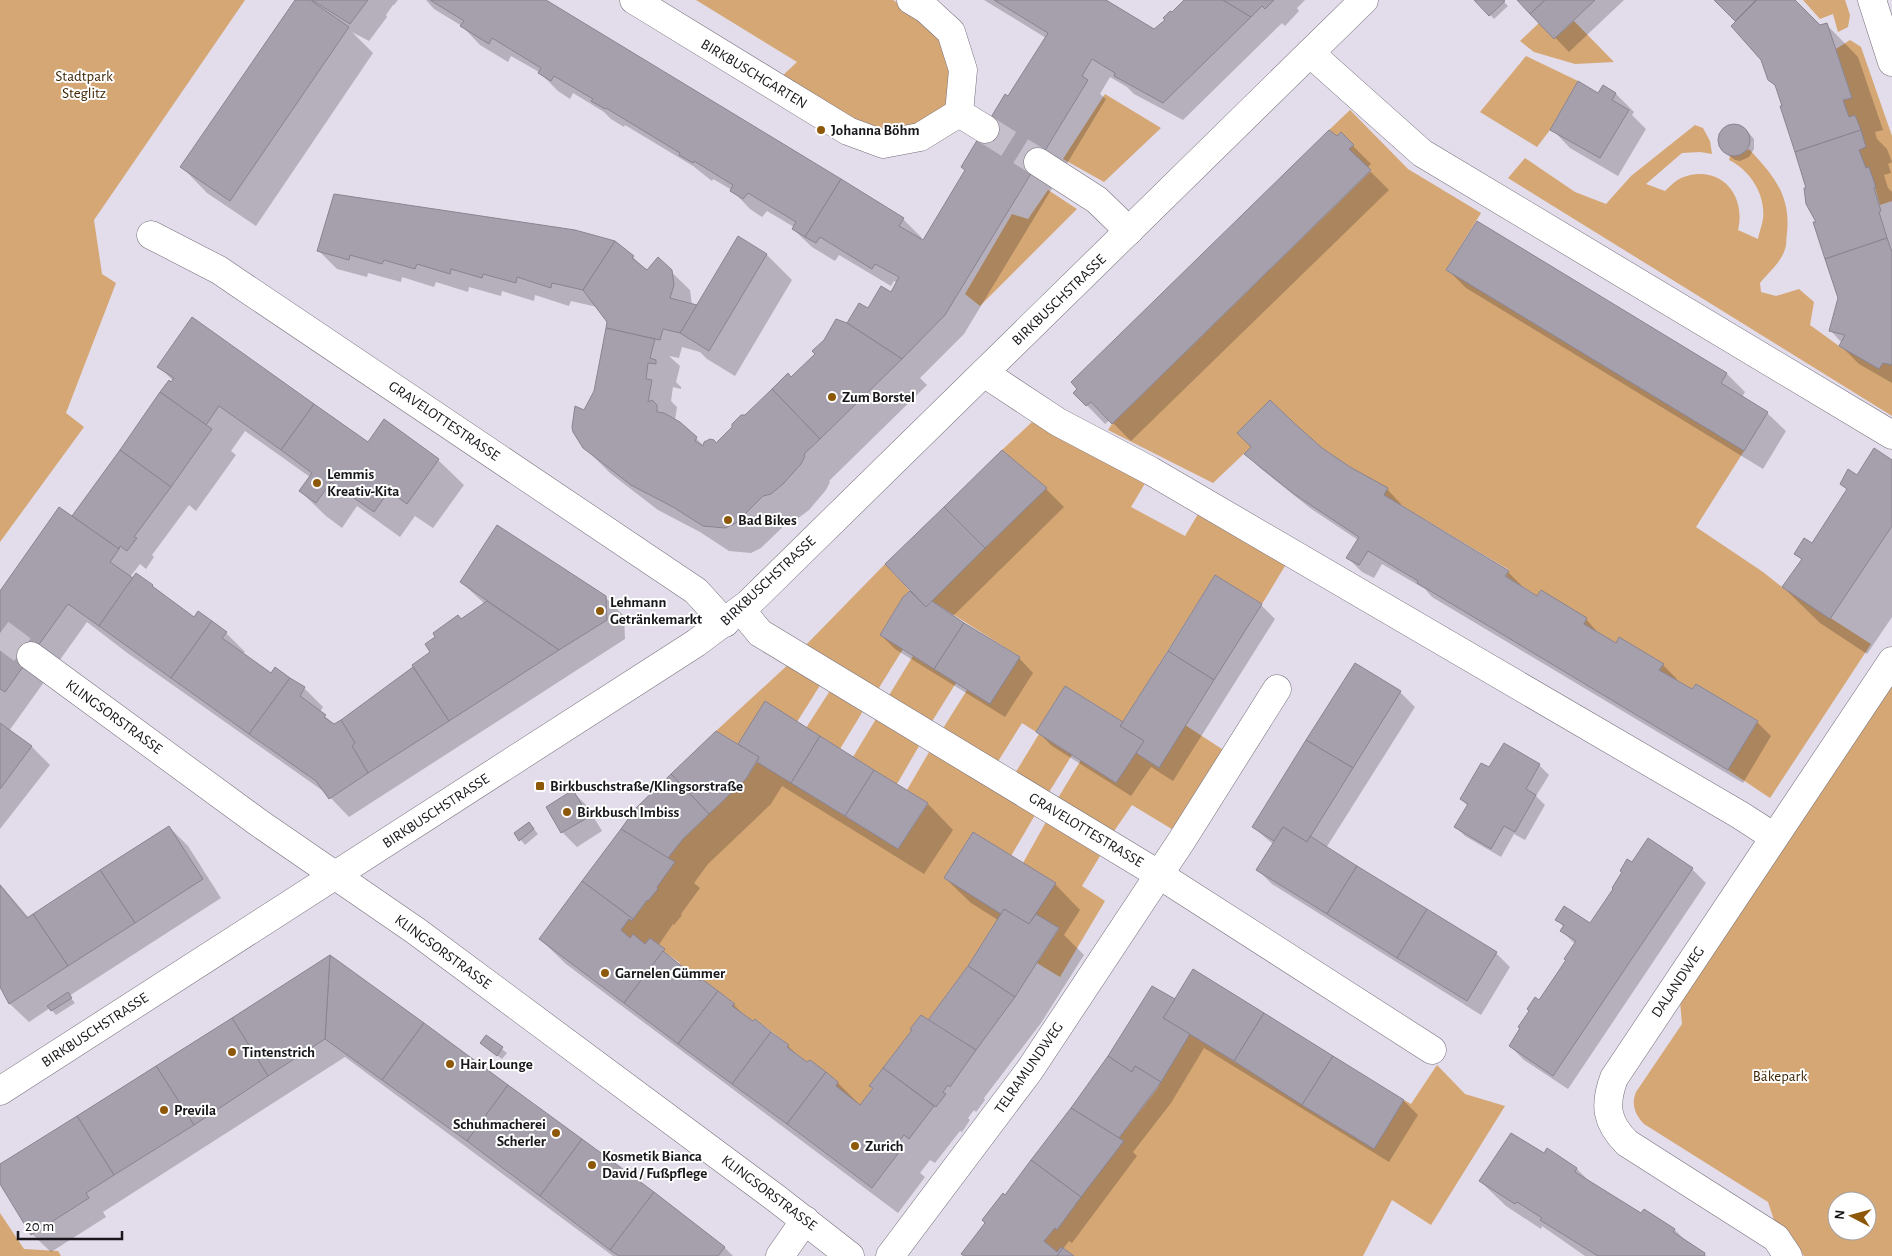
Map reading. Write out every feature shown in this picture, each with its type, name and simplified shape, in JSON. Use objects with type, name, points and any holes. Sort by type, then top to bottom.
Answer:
[{"type":"street","name":"BIRKBUSCHGARTEN","points":[[634,0],[848,131],[883,144],[920,137],[959,113]]},
{"type":"street","points":[[912,0],[926,9],[951,32],[963,70],[959,113],[985,129]]},
{"type":"street","name":"BIRKBUSCHSTRASSE","points":[[0,1091],[696,643],[733,616],[1364,0]]},
{"type":"street","points":[[1872,0],[1892,62]]},
{"type":"street","points":[[1310,54],[1422,153],[1892,435]]},
{"type":"street","points":[[1038,162],[1097,200],[1129,231]]},
{"type":"street","name":"GRAVELOTTESTRASSE","points":[[152,235],[219,270],[241,284],[733,616],[1158,874],[1432,1050]]},
{"type":"street","points":[[984,373],[1058,422],[1151,471],[1740,815],[1774,837]]},
{"type":"street","name":"KLINGSORSTRASSE","points":[[31,656],[259,823],[424,937],[805,1220],[850,1256]]},
{"type":"street","name":"DALANDWEG","points":[[1788,1256],[1776,1238],[1627,1143],[1617,1133],[1608,1113],[1608,1093],[1614,1078],[1892,661]]},
{"type":"street","name":"TELRAMUNDWEG","points":[[890,1256],[1029,1071],[1182,840],[1277,689]]},
{"type":"street","points":[[780,1256],[805,1220]]},
{"type":"green space","name":"Stadtpark Steglitz","points":[[0,0],[245,0],[94,220],[102,274],[116,283],[66,413],[84,427],[0,542]]},
{"type":"green space","points":[[696,0],[893,0],[923,18],[936,29],[951,58],[947,102],[940,112],[921,126],[871,132],[778,80],[797,62]]},
{"type":"green space","points":[[1803,0],[1845,0],[1850,15],[1848,27],[1838,32],[1833,14],[1820,19]]},
{"type":"green space","points":[[1574,21],[1614,62],[1575,64],[1534,52],[1520,41],[1539,23],[1554,39]]},
{"type":"green space","points":[[1850,40],[1861,47],[1892,136],[1892,201],[1880,205],[1869,167],[1866,168],[1859,150],[1861,130],[1855,116],[1849,117],[1843,100],[1852,97],[1836,49]]},
{"type":"green space","points":[[1526,56],[1578,81],[1550,130],[1537,147],[1480,112]]},
{"type":"green space","points":[[1105,94],[1161,128],[1104,182],[1063,159]]},
{"type":"green space","points":[[1350,110],[1408,169],[1481,213],[1446,270],[1744,451],[1696,527],[1782,587],[1871,644],[1770,798],[1728,770],[1758,721],[1696,684],[1692,689],[1659,670],[1663,664],[1619,637],[1616,643],[1584,624],[1541,591],[1537,596],[1506,576],[1509,570],[1384,495],[1350,467],[1322,448],[1270,400],[1237,433],[1251,447],[1213,483],[1108,430],[1371,171],[1349,149],[1341,132],[1337,136],[1329,130]]},
{"type":"green space","points":[[1695,125],[1703,128],[1710,141],[1712,154],[1700,152],[1682,153],[1646,184],[1665,191],[1672,184],[1687,176],[1700,174],[1721,180],[1735,196],[1740,218],[1738,230],[1758,239],[1763,222],[1762,201],[1759,192],[1744,170],[1729,160],[1730,156],[1740,155],[1749,149],[1773,177],[1783,197],[1788,220],[1786,245],[1783,253],[1778,262],[1760,283],[1761,292],[1776,296],[1799,289],[1814,302],[1810,325],[1839,346],[1879,369],[1883,363],[1892,365],[1892,416],[1508,178],[1525,158],[1575,192],[1606,204],[1631,176]]},
{"type":"green space","points":[[1048,190],[1077,209],[980,306],[965,294],[1012,214],[1028,219]]},
{"type":"green space","points":[[1032,422],[1147,480],[1131,507],[1185,536],[1201,509],[1288,561],[1262,604],[1215,575],[1123,722],[1065,686],[1036,732],[1022,723],[997,763],[942,730],[967,690],[990,703],[1020,657],[932,601],[1046,488],[1002,450]]},
{"type":"green space","points":[[885,564],[910,591],[903,597],[880,635],[903,649],[877,691],[804,647]]},
{"type":"green space","points":[[913,656],[956,683],[931,723],[888,697]]},
{"type":"green space","points":[[792,661],[824,679],[797,722],[738,744],[716,731]]},
{"type":"green space","name":"Bäkepark","points":[[1892,683],[1892,1256],[1804,1256],[1790,1234],[1774,1220],[1768,1202],[1644,1124],[1636,1113],[1634,1105],[1636,1092],[1682,1024],[1680,1001]]},
{"type":"green space","points":[[833,686],[866,706],[840,749],[806,728]]},
{"type":"green space","points":[[879,714],[923,739],[897,784],[853,757]]},
{"type":"green space","points":[[1185,725],[1225,751],[1175,831],[1132,805],[1110,837],[1055,803],[1081,760],[1116,782],[1136,753],[1159,768]]},
{"type":"green space","points":[[1039,734],[1072,755],[1046,797],[1014,775]]},
{"type":"green space","points":[[932,747],[1035,815],[1011,856],[973,832],[944,878],[1001,914],[968,966],[928,1020],[920,1016],[912,1030],[870,1086],[873,1088],[860,1105],[836,1086],[838,1082],[810,1060],[807,1062],[787,1047],[788,1044],[755,1019],[753,1021],[732,1006],[734,1003],[702,979],[700,981],[679,965],[680,963],[663,951],[664,949],[650,938],[645,944],[633,935],[630,938],[621,930],[629,919],[632,921],[675,862],[668,858],[683,839],[746,779],[757,762],[898,849],[928,804],[907,790]]},
{"type":"green space","points":[[1046,822],[1100,856],[1082,886],[1105,901],[1060,977],[1037,963],[1059,929],[1036,914],[1023,863]]},
{"type":"green space","points":[[1190,1034],[1374,1149],[1404,1100],[1411,1104],[1437,1065],[1465,1094],[1505,1106],[1431,1225],[1392,1200],[1363,1256],[1074,1256],[1061,1247],[1057,1252],[1044,1241],[1055,1228],[1057,1229],[1123,1141],[1119,1138],[1157,1089]]},
{"type":"green space","points":[[0,1213],[24,1249],[58,1251],[61,1256],[0,1256]]},
{"type":"building","points":[[295,0],[310,0],[349,27],[230,201],[180,167]]},
{"type":"building","points":[[312,0],[368,0],[350,24]]},
{"type":"building","points":[[430,0],[546,0],[841,179],[805,237],[792,229],[796,222],[748,193],[743,199],[730,191],[733,185],[694,161],[693,163],[679,155],[680,153],[606,108],[591,101],[593,99],[554,76],[551,81],[538,73],[541,68],[492,38],[489,44],[460,26],[464,21]]},
{"type":"building","points":[[994,0],[1106,0],[1154,29],[1165,20],[1163,18],[1170,11],[1172,12],[1184,0],[1223,0],[1251,17],[1163,103],[1114,76],[1115,73],[1092,59],[1082,76],[1088,80],[945,315],[902,359],[847,323],[859,303],[868,308],[881,286],[891,292],[899,277],[875,264],[872,269],[820,237],[816,243],[805,237],[841,179],[904,218],[899,226],[923,240],[965,170],[961,167],[1005,94],[1008,96],[1048,33]]},
{"type":"building","points":[[1223,0],[1274,0],[1265,9],[1262,6],[1251,17]]},
{"type":"building","points":[[1474,0],[1503,0],[1505,1],[1489,16]]},
{"type":"building","points":[[1517,0],[1545,0],[1530,14]]},
{"type":"building","points":[[1545,0],[1595,0],[1554,39],[1530,14]]},
{"type":"building","points":[[1714,0],[1756,0],[1735,21]]},
{"type":"building","points":[[1757,0],[1795,0],[1820,25],[1827,23],[1852,98],[1843,100],[1849,117],[1855,115],[1861,130],[1795,152],[1775,85],[1768,80],[1761,60],[1731,26]]},
{"type":"building","points":[[1578,81],[1598,93],[1603,85],[1616,93],[1612,100],[1629,110],[1600,158],[1550,130]]},
{"type":"building","points":[[1734,124],[1746,128],[1750,140],[1746,152],[1734,156],[1722,152],[1718,140],[1722,128]]},
{"type":"building","points":[[1329,130],[1337,136],[1341,132],[1354,145],[1349,149],[1371,170],[1112,424],[1091,402],[1086,406],[1073,393],[1077,389],[1071,382]]},
{"type":"building","points":[[1861,130],[1866,147],[1859,150],[1866,168],[1869,167],[1876,187],[1874,188],[1881,211],[1879,212],[1887,238],[1825,259],[1813,222],[1816,222],[1806,204],[1804,188],[1806,188],[1795,152]]},
{"type":"building","points":[[334,194],[575,230],[615,241],[583,290],[552,283],[551,288],[517,277],[516,283],[483,274],[482,278],[451,269],[450,274],[417,264],[415,269],[384,260],[382,264],[350,255],[349,260],[317,251]]},
{"type":"building","points":[[1477,221],[1727,373],[1721,383],[1768,412],[1744,451],[1446,270]]},
{"type":"building","points":[[738,236],[767,254],[709,351],[680,333]]},
{"type":"building","points":[[1887,238],[1892,252],[1892,365],[1883,363],[1879,369],[1839,346],[1845,335],[1829,331],[1838,298],[1825,259]]},
{"type":"building","points":[[615,241],[634,256],[632,258],[647,270],[658,257],[672,270],[674,285],[670,298],[697,305],[680,333],[663,329],[660,340],[606,328],[607,322],[583,290]]},
{"type":"building","points":[[192,317],[314,404],[281,450],[219,406],[206,425],[160,392],[169,380],[171,382],[174,378],[157,367]]},
{"type":"building","points":[[836,319],[847,323],[902,359],[820,439],[772,389],[788,373],[791,377],[815,354],[812,351],[824,340]]},
{"type":"building","points":[[606,328],[655,339],[650,358],[656,360],[656,364],[648,363],[646,379],[652,380],[648,402],[652,400],[657,405],[657,412],[664,413],[680,422],[697,437],[695,441],[703,446],[704,442],[710,439],[716,443],[741,415],[745,415],[772,389],[820,439],[804,454],[805,456],[801,464],[783,484],[771,494],[763,496],[736,523],[725,528],[703,526],[673,507],[631,485],[583,448],[573,432],[575,406],[584,410],[594,391]]},
{"type":"building","points":[[160,392],[212,429],[171,487],[120,450]]},
{"type":"building","points":[[1270,400],[1322,448],[1350,467],[1388,488],[1384,495],[1509,571],[1505,576],[1537,596],[1541,590],[1587,618],[1584,624],[1616,643],[1619,637],[1664,664],[1659,670],[1692,689],[1696,684],[1758,721],[1728,770],[1417,583],[1418,581],[1368,551],[1359,565],[1346,558],[1359,537],[1294,494],[1244,454],[1251,447],[1237,433]]},
{"type":"building","points":[[314,404],[368,442],[384,419],[439,459],[407,504],[389,491],[374,512],[331,482],[316,503],[299,491],[312,473],[281,450]]},
{"type":"building","points":[[1874,448],[1892,460],[1892,526],[1830,619],[1782,587],[1802,559],[1794,554],[1804,538],[1812,543],[1847,489],[1840,484],[1848,469],[1857,475]]},
{"type":"building","points":[[120,450],[171,487],[134,537],[137,538],[127,551],[120,546],[119,549],[72,516]]},
{"type":"building","points":[[1002,450],[1047,488],[985,548],[944,507]]},
{"type":"building","points":[[59,507],[119,549],[110,562],[133,578],[99,626],[68,604],[5,692],[0,689],[0,591]]},
{"type":"building","points":[[944,507],[985,548],[926,607],[885,564]]},
{"type":"building","points":[[497,525],[606,596],[607,620],[559,650],[460,582]]},
{"type":"building","points":[[136,573],[194,617],[198,611],[212,621],[171,678],[99,626]]},
{"type":"building","points":[[1215,575],[1262,604],[1214,680],[1168,651]]},
{"type":"building","points":[[910,591],[926,607],[932,601],[964,623],[934,669],[880,635],[903,597]]},
{"type":"building","points":[[487,601],[559,650],[449,721],[412,665],[430,652],[425,644],[435,637],[433,633],[458,615],[461,619]]},
{"type":"building","points":[[212,621],[227,632],[222,638],[271,673],[275,667],[290,678],[249,734],[171,678]]},
{"type":"building","points":[[964,623],[1020,657],[990,704],[934,669]]},
{"type":"building","points":[[1168,651],[1214,680],[1159,768],[1136,753],[1144,741],[1120,726]]},
{"type":"building","points":[[1355,663],[1401,691],[1353,768],[1306,740]]},
{"type":"building","points":[[413,667],[449,721],[368,773],[352,746],[355,743],[341,720]]},
{"type":"building","points":[[290,678],[305,687],[300,696],[326,715],[324,717],[334,724],[341,720],[355,743],[352,746],[368,773],[329,799],[316,781],[249,734]]},
{"type":"building","points":[[1065,686],[1123,722],[1120,726],[1144,741],[1116,783],[1036,732]]},
{"type":"building","points":[[765,701],[820,736],[791,783],[757,762],[759,757],[738,744]]},
{"type":"building","points":[[0,723],[32,746],[0,789]]},
{"type":"building","points":[[716,731],[759,757],[746,779],[709,814],[671,774]]},
{"type":"building","points":[[820,736],[874,770],[845,816],[791,783]]},
{"type":"building","points":[[1306,740],[1353,768],[1307,842],[1283,827],[1274,841],[1252,827]]},
{"type":"building","points":[[1504,743],[1540,764],[1526,789],[1536,795],[1515,832],[1504,826],[1491,849],[1454,827],[1468,804],[1460,799],[1481,763],[1489,767]]},
{"type":"building","points":[[874,770],[928,803],[898,849],[845,816]]},
{"type":"building","points":[[671,774],[709,814],[683,839],[668,858],[621,829],[636,808]]},
{"type":"building","name":"Birkbusch Imbiss","points":[[573,790],[589,817],[561,833],[546,807]]},
{"type":"building","points":[[529,822],[534,829],[519,841],[514,833]]},
{"type":"building","points":[[169,826],[203,879],[135,923],[100,870]]},
{"type":"building","points":[[1283,827],[1307,842],[1310,836],[1357,866],[1327,914],[1256,870]]},
{"type":"building","points":[[621,829],[675,862],[657,887],[658,889],[633,919],[582,881]]},
{"type":"building","points":[[973,832],[1056,883],[1029,924],[1004,909],[1001,914],[944,878]]},
{"type":"building","points":[[1648,838],[1693,868],[1553,1076],[1509,1046],[1520,1028],[1518,1027],[1529,1011],[1527,1009],[1535,997],[1539,1000],[1566,960],[1564,959],[1576,941],[1560,931],[1564,925],[1555,920],[1564,906],[1590,923],[1613,889],[1627,859],[1632,862]]},
{"type":"building","points":[[1357,866],[1427,909],[1397,958],[1327,914]]},
{"type":"building","points":[[100,870],[135,923],[68,966],[33,914]]},
{"type":"building","points":[[582,881],[633,919],[632,921],[629,919],[621,930],[630,938],[633,934],[645,944],[650,938],[665,949],[624,1003],[539,939]]},
{"type":"building","points":[[0,885],[27,918],[33,914],[68,966],[9,1004],[0,987]]},
{"type":"building","points":[[1004,909],[1029,924],[1036,914],[1059,928],[1015,997],[968,966]]},
{"type":"building","points":[[1427,909],[1497,952],[1467,1001],[1397,958]]},
{"type":"building","points":[[663,951],[700,981],[702,979],[718,991],[678,1044],[624,1003]]},
{"type":"building","points":[[330,955],[424,1023],[382,1080],[325,1039]]},
{"type":"building","points":[[330,955],[325,1039],[268,1076],[232,1018]]},
{"type":"building","points":[[968,966],[1015,997],[976,1050],[928,1020]]},
{"type":"building","points":[[1193,969],[1264,1013],[1234,1061],[1163,1018]]},
{"type":"building","points":[[1152,986],[1175,999],[1163,1018],[1190,1034],[1161,1082],[1135,1066],[1132,1072],[1108,1056]]},
{"type":"building","points":[[718,991],[735,1004],[732,1006],[753,1021],[755,1019],[771,1032],[732,1084],[678,1044]]},
{"type":"building","points":[[68,992],[72,998],[51,1011],[47,1006]]},
{"type":"building","points":[[1264,1013],[1333,1056],[1302,1105],[1234,1061]]},
{"type":"building","points":[[921,1015],[976,1050],[950,1087],[948,1085],[943,1092],[946,1094],[936,1107],[883,1068]]},
{"type":"building","points":[[232,1018],[268,1076],[194,1125],[156,1066]]},
{"type":"building","points":[[424,1023],[508,1085],[467,1141],[382,1080]]},
{"type":"building","points":[[771,1032],[789,1045],[787,1047],[807,1062],[810,1060],[826,1072],[787,1124],[732,1084]]},
{"type":"building","points":[[486,1035],[503,1047],[497,1056],[480,1043]]},
{"type":"building","points":[[1108,1056],[1132,1072],[1135,1066],[1161,1082],[1119,1138],[1071,1108]]},
{"type":"building","points":[[1333,1056],[1404,1100],[1374,1149],[1302,1105]]},
{"type":"building","points":[[156,1066],[194,1125],[114,1175],[77,1116]]},
{"type":"building","points":[[883,1068],[934,1106],[909,1139],[904,1135],[895,1147],[900,1151],[872,1188],[787,1124],[826,1072],[838,1082],[836,1086],[860,1105],[873,1088],[869,1086]]},
{"type":"building","points":[[508,1085],[582,1139],[540,1196],[467,1141]]},
{"type":"building","points":[[1071,1108],[1124,1141],[1081,1197],[1031,1160]]},
{"type":"building","points":[[77,1116],[114,1175],[86,1193],[89,1198],[31,1235],[0,1184],[0,1164]]},
{"type":"building","points":[[1511,1133],[1544,1153],[1547,1148],[1577,1168],[1575,1172],[1641,1213],[1644,1209],[1675,1229],[1673,1232],[1705,1253],[1704,1256],[1598,1256],[1540,1220],[1542,1218],[1517,1202],[1515,1204],[1479,1181]]},
{"type":"building","points":[[582,1139],[654,1192],[610,1250],[540,1196]]},
{"type":"building","points":[[1031,1160],[1081,1197],[1057,1230],[1055,1228],[1044,1241],[1057,1252],[1061,1247],[1063,1248],[1057,1256],[964,1256],[961,1254],[985,1223],[982,1220],[1003,1193],[1005,1195]]},
{"type":"building","points":[[654,1192],[725,1247],[718,1256],[619,1256],[610,1250]]},
{"type":"building","points":[[1063,1248],[1074,1256],[1057,1256]]},
{"type":"tunnel","points":[[985,129],[1038,162]]},
{"type":"tunnel","points":[[0,633],[31,656]]},
{"type":"place","name":"Johanna Böhm","points":[[821,130]]},
{"type":"place","name":"Zum Borstel","points":[[832,397]]},
{"type":"place","name":"Lemmis Kreativ-Kita","points":[[317,483]]},
{"type":"place","name":"Bad Bikes","points":[[728,520]]},
{"type":"place","name":"Lehmann Getränkemarkt","points":[[600,611]]},
{"type":"place","name":"Birkbuschstraße/Klingsorstraße","points":[[540,786]]},
{"type":"place","name":"Birkbusch Imbiss","points":[[567,812]]},
{"type":"place","name":"Garnelen Gümmer","points":[[605,973]]},
{"type":"place","name":"Tintenstrich","points":[[232,1052]]},
{"type":"place","name":"Hair Lounge","points":[[450,1064]]},
{"type":"place","name":"Previla","points":[[164,1110]]},
{"type":"place","name":"Schuhmacherei Scherler","points":[[556,1133]]},
{"type":"place","name":"Zurich","points":[[855,1146]]},
{"type":"place","name":"Kosmetik Bianca David / Fußpflege","points":[[592,1165]]}]
